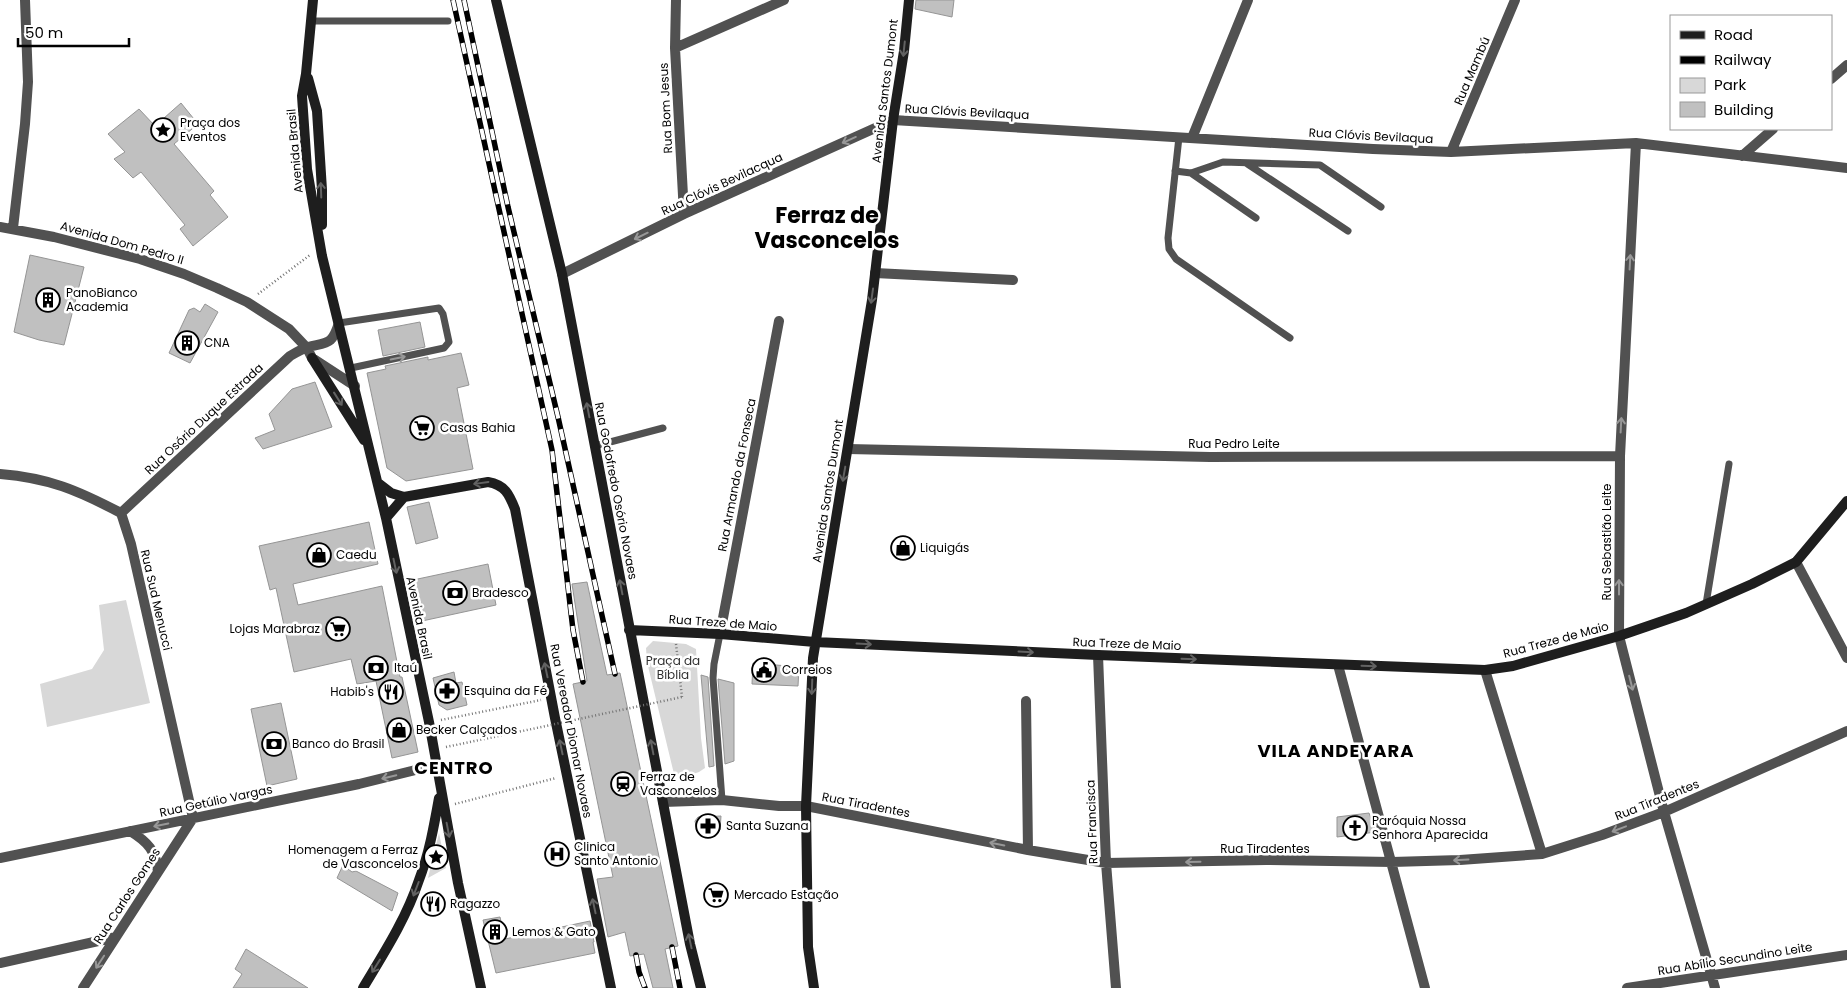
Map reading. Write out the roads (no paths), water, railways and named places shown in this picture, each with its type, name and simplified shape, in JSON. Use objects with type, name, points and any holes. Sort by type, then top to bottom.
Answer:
[{"type":"main road","name":"Rua Godofredo Osório Novaes","points":[[496,0],[562,274],[690,944],[701,988]]},
{"type":"main road","name":"Avenida Santos Dumont","points":[[814,988],[808,947],[806,806],[813,658],[875,273],[909,0]]},
{"type":"main road","name":"Avenida Brasil","points":[[311,2],[312,21],[306,74],[317,110],[322,190],[322,251],[386,518],[429,722],[458,884],[481,988]]},
{"type":"main road","points":[[312,358],[369,450]]},
{"type":"main road","name":"Rua Vereador Diomar Novaes","points":[[404,497],[488,482],[498,483],[509,494],[515,509],[611,988]]},
{"type":"main road","points":[[378,483],[391,493],[404,497],[386,518]]},
{"type":"main road","points":[[1796,562],[1847,501]]},
{"type":"main road","name":"Rua Treze de Maio","points":[[629,630],[720,634],[815,642],[1485,670],[1513,666],[1619,636],[1686,613],[1796,562]]},
{"type":"main road","points":[[363,988],[390,944],[420,878],[431,839],[441,791]]},
{"type":"street","points":[[13,228],[28,82],[25,0]]},
{"type":"street","name":"Rua Bom Jesus","points":[[676,0],[675,48],[684,214]]},
{"type":"street","points":[[675,48],[784,0]]},
{"type":"street","points":[[1192,138],[1248,0]]},
{"type":"street","name":"Rua Mambú","points":[[1451,152],[1515,0]]},
{"type":"street","points":[[1832,78],[1847,65]]},
{"type":"street","name":"Rua Clóvis Bevilacqua","points":[[562,274],[684,214],[894,120]]},
{"type":"street","name":"Rua Clóvis Bevilaqua","points":[[894,120],[1363,149],[1451,152],[1636,143],[1847,168]]},
{"type":"street","points":[[1742,156],[1772,130]]},
{"type":"street","name":"Rua Sebastião Leite","points":[[1636,143],[1620,456],[1619,636],[1664,812],[1716,988]]},
{"type":"street","name":"Avenida Dom Pedro II","points":[[0,227],[54,237],[140,259],[184,274],[247,302],[289,330],[307,348],[312,358]]},
{"type":"street","points":[[875,273],[1013,280]]},
{"type":"street","name":"Rua Armando da Fonseca","points":[[720,634],[779,321]]},
{"type":"street","points":[[307,348],[326,344],[332,340],[339,323]]},
{"type":"street","name":"Rua Osório Duque Estrada","points":[[121,512],[290,356],[307,348]]},
{"type":"street","points":[[312,358],[355,386]]},
{"type":"street","name":"Rua Pedro Leite","points":[[848,449],[1210,457],[1620,456]]},
{"type":"street","points":[[0,474],[41,479],[63,485],[121,512]]},
{"type":"street","name":"Rua Sud Menucci","points":[[121,512],[131,544],[193,818]]},
{"type":"street","points":[[1796,562],[1847,658]]},
{"type":"street","name":"Rua Francisca","points":[[1098,655],[1106,864],[1116,988]]},
{"type":"street","points":[[1338,665],[1425,988]]},
{"type":"street","points":[[1485,670],[1542,854]]},
{"type":"street","points":[[1026,701],[1028,850]]},
{"type":"street","name":"Rua Tiradentes","points":[[664,802],[722,800],[779,806],[806,806],[1106,864],[1266,860],[1392,862],[1460,860],[1542,854],[1602,836],[1664,812],[1847,731]]},
{"type":"street","name":"Rua Getúlio Vargas","points":[[0,858],[359,784],[436,765]]},
{"type":"street","name":"Rua Carlos Gomes","points":[[83,988],[193,818]]},
{"type":"street","points":[[130,831],[141,838],[154,852],[157,859],[158,872]]},
{"type":"street","points":[[0,963],[116,937]]},
{"type":"street","name":"Rua Abílio Secundino Leite","points":[[1627,988],[1847,955]]},
{"type":"lane","points":[[312,21],[448,21]]},
{"type":"lane","points":[[1179,137],[1168,238],[1169,250],[1176,259],[1290,338]]},
{"type":"lane","points":[[1175,171],[1191,173],[1223,162],[1320,165],[1381,207]]},
{"type":"lane","points":[[1246,162],[1348,231]]},
{"type":"lane","points":[[1191,173],[1256,218]]},
{"type":"lane","points":[[339,323],[439,308],[444,314],[449,342],[444,348],[350,368]]},
{"type":"lane","points":[[594,446],[663,428]]},
{"type":"lane","points":[[1706,604],[1729,464]]},
{"type":"lane","points":[[720,634],[713,678],[722,800]]},
{"type":"railway","points":[[453,0],[552,450],[573,630],[583,682]]},
{"type":"railway","points":[[464,0],[508,207],[558,417],[615,674]]},
{"type":"railway","points":[[672,947],[680,988]]},
{"type":"railway","points":[[636,955],[639,972],[645,988]]},
{"type":"place","name":"Praça dos Eventos","points":[[163,130]]},
{"type":"place","name":"PanoBianco Academia","points":[[48,300]]},
{"type":"place","name":"CNA","points":[[187,343]]},
{"type":"place","name":"Casas Bahia","points":[[422,428]]},
{"type":"place","name":"Liquigás","points":[[903,548]]},
{"type":"place","name":"Caedu","points":[[319,555]]},
{"type":"place","name":"Bradesco","points":[[455,593]]},
{"type":"place","name":"Lojas Marabraz","points":[[338,629]]},
{"type":"place","name":"Itaú","points":[[376,668]]},
{"type":"place","name":"Correios","points":[[764,670]]},
{"type":"place","name":"Esquina da Fé","points":[[447,691]]},
{"type":"place","name":"Habib's","points":[[391,692]]},
{"type":"place","name":"Becker Calçados","points":[[399,730]]},
{"type":"place","name":"Banco do Brasil","points":[[274,744]]},
{"type":"place","name":"Ferraz de Vasconcelos","points":[[623,784]]},
{"type":"place","name":"Santa Suzana","points":[[708,826]]},
{"type":"place","name":"Paróquia Nossa Senhora Aparecida","points":[[1355,828]]},
{"type":"place","name":"Clinica Santo Antonio","points":[[557,854]]},
{"type":"place","name":"Homenagem a Ferraz de Vasconcelos","points":[[436,857]]},
{"type":"place","name":"Mercado Estação","points":[[716,895]]},
{"type":"place","name":"Ragazzo","points":[[433,904]]},
{"type":"place","name":"Lemos & Gato","points":[[495,932]]},
{"type":"district","name":"Ferraz de Vasconcelos","points":[[827,228]]},
{"type":"district","name":"VILA ANDEYARA","points":[[1336,751]]},
{"type":"district","name":"CENTRO","points":[[454,768]]},
{"type":"park label","name":"Praça da Bíblia","points":[[673,668]]}]
